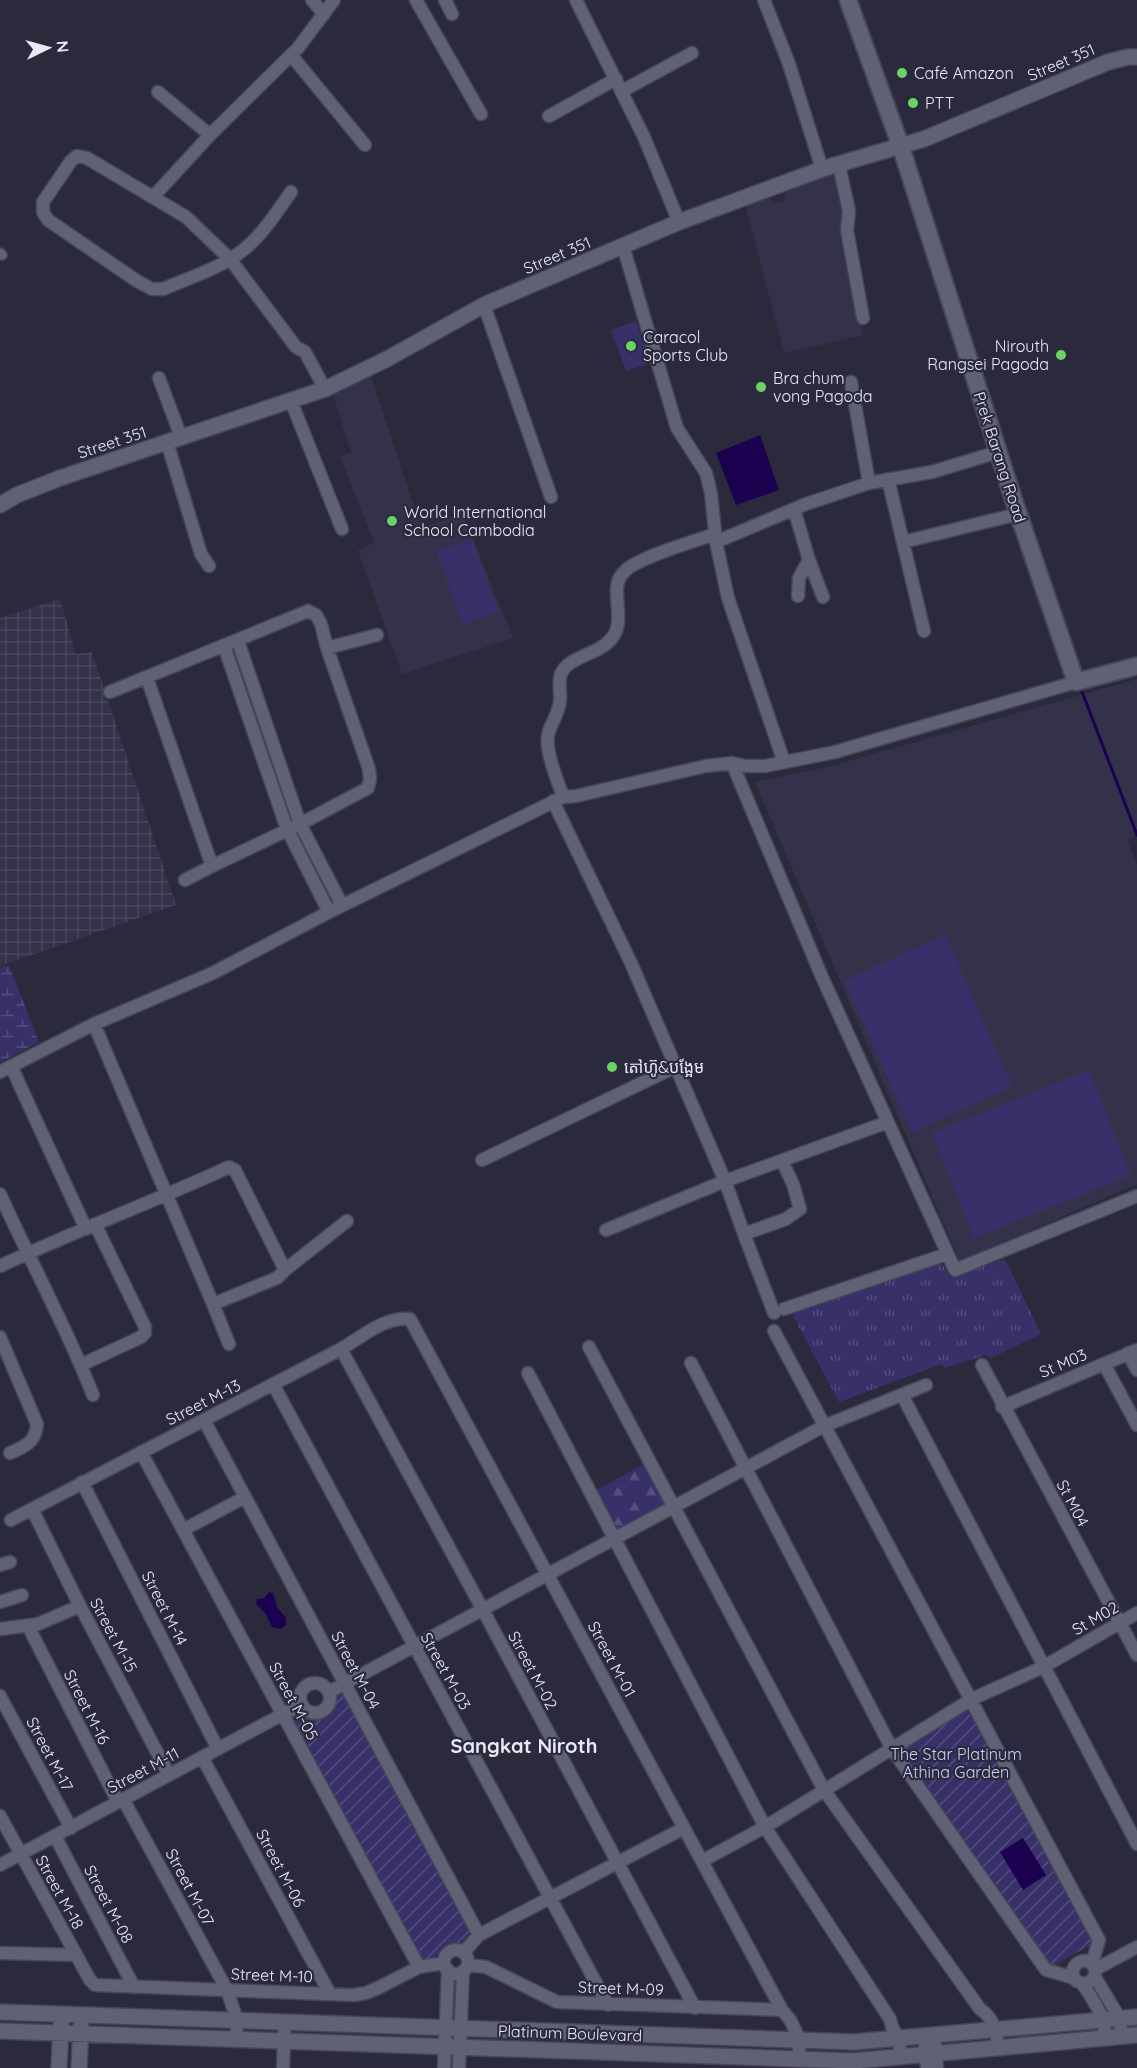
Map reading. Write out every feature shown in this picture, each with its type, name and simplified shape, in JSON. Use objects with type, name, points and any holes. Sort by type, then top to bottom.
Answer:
[{"type":"main road","name":"Prek Barang Road","points":[[848,0],[901,147],[1018,514],[1076,682]]},
{"type":"main road","points":[[1076,682],[1137,666]]},
{"type":"street","points":[[312,0],[324,14]]},
{"type":"street","points":[[153,197],[210,135],[291,55],[334,0]]},
{"type":"street","points":[[416,0],[481,114]]},
{"type":"street","points":[[445,0],[452,14]]},
{"type":"street","points":[[576,0],[644,137],[679,222]]},
{"type":"street","points":[[764,0],[789,64],[822,170]]},
{"type":"street","points":[[549,116],[692,53]]},
{"type":"street","points":[[291,55],[364,145]]},
{"type":"street","name":"Street 351","points":[[0,505],[17,495],[60,478],[322,391],[387,359],[484,305],[679,222],[822,170],[901,147],[1108,62],[1137,57]]},
{"type":"street","points":[[158,92],[210,135]]},
{"type":"street","points":[[291,192],[269,224],[246,248],[230,259],[163,289],[152,288],[137,281],[48,220],[43,212],[43,202],[71,161],[77,156],[87,158],[186,217],[230,259],[296,347],[305,352],[322,391]]},
{"type":"street","points":[[839,165],[849,211],[847,230],[862,318]]},
{"type":"street","points":[[623,246],[676,428],[706,473],[711,493],[715,538],[728,598],[784,762]]},
{"type":"street","points":[[484,305],[551,497]]},
{"type":"street","points":[[159,378],[201,554],[209,566]]},
{"type":"street","points":[[851,382],[869,483]]},
{"type":"street","points":[[291,401],[342,530]]},
{"type":"street","points":[[947,1254],[779,1311],[631,963],[558,799],[548,734],[560,701],[561,672],[569,664],[597,650],[613,638],[618,625],[618,579],[627,569],[869,483],[932,472],[998,452]]},
{"type":"street","points":[[888,479],[924,631]]},
{"type":"street","points":[[794,509],[823,597]]},
{"type":"street","points":[[903,542],[1018,514]]},
{"type":"street","points":[[798,596],[799,578],[809,560]]},
{"type":"street","points":[[110,692],[308,611],[316,615],[321,624],[327,648],[369,769],[368,788],[185,880]]},
{"type":"street","points":[[327,648],[377,635]]},
{"type":"street","points":[[238,641],[300,824],[342,905]]},
{"type":"street","points":[[224,646],[288,829],[329,912]]},
{"type":"street","points":[[147,678],[212,866]]},
{"type":"street","points":[[81,1365],[141,1337],[145,1332],[145,1327],[6,1069],[94,1024],[213,972],[342,905],[558,799],[706,766],[732,763],[745,766],[765,766],[835,753],[1076,682]]},
{"type":"street","points":[[732,763],[787,896],[955,1270],[1137,1196]]},
{"type":"street","points":[[94,1024],[229,1344]]},
{"type":"street","points":[[482,1160],[675,1068]]},
{"type":"street","points":[[606,1230],[725,1181],[888,1122]]},
{"type":"street","points":[[744,1233],[786,1219],[800,1209],[793,1184],[782,1161]]},
{"type":"street","points":[[0,1266],[232,1167],[285,1270]]},
{"type":"street","points":[[0,1194],[93,1395]]},
{"type":"street","points":[[213,1304],[277,1278],[347,1221]]},
{"type":"street","name":"Street M-13","points":[[11,1520],[341,1349],[389,1321],[401,1318],[410,1319]]},
{"type":"street","name":"Street M-01","points":[[410,1319],[783,2012],[791,2021],[796,2040]]},
{"type":"street","points":[[691,1363],[892,1749],[1046,1970],[1087,1984],[1095,1970],[1099,1940],[774,1331]]},
{"type":"street","points":[[0,1337],[37,1424],[37,1431],[28,1445],[10,1453]]},
{"type":"street","points":[[590,1347],[824,1790],[980,2009],[980,2014],[993,2030],[995,2049]]},
{"type":"street","name":"Street M-02","points":[[341,1349],[695,2008]]},
{"type":"street","points":[[1133,1352],[1137,1370]]},
{"type":"street","name":"St M03","points":[[1002,1407],[1133,1352]]},
{"type":"street","points":[[1104,1364],[1137,1425]]},
{"type":"street","name":"St M04","points":[[982,1365],[1002,1407],[1137,1655]]},
{"type":"street","points":[[528,1373],[765,1827],[890,2019],[899,2025],[903,2038],[904,2057]]},
{"type":"street","name":"Street M-03","points":[[273,1384],[608,2004]]},
{"type":"street","points":[[329,1692],[824,1426],[926,1385]]},
{"type":"street","points":[[902,1395],[1137,1844]]},
{"type":"street","name":"Street M-04","points":[[204,1420],[479,1935]]},
{"type":"street","name":"Street M-05","points":[[141,1452],[419,1967]]},
{"type":"street","name":"Street M-14","points":[[82,1482],[218,1749]]},
{"type":"street","points":[[183,1530],[245,1497]]},
{"type":"street","name":"Street M-15","points":[[33,1509],[80,1606],[169,1775]]},
{"type":"street","points":[[0,1602],[22,1595]]},
{"type":"street","points":[[0,1629],[38,1624],[80,1606]]},
{"type":"street","name":"St M02","points":[[702,1861],[765,1827],[972,1699],[1043,1667],[1137,1613]]},
{"type":"street","name":"Street M-16","points":[[27,1626],[121,1801]]},
{"type":"street","points":[[311,1683],[321,1684],[329,1692],[330,1702],[320,1712],[311,1712],[302,1704],[303,1689],[311,1683]]},
{"type":"street","name":"Street M-17","points":[[0,1696],[70,1828]]},
{"type":"street","name":"Street M-11","points":[[0,1866],[302,1704]]},
{"type":"street","name":"Street M-06","points":[[202,1757],[330,1994]]},
{"type":"street","name":"Street M-07","points":[[121,1801],[227,1990],[239,2001],[241,2021]]},
{"type":"street","name":"Street M-18","points":[[0,1816],[93,1983]]},
{"type":"street","points":[[464,1953],[479,1935],[684,1828]]},
{"type":"street","name":"Street M-08","points":[[55,1836],[134,1987]]},
{"type":"street","points":[[0,1940],[3,1953],[76,1955]]},
{"type":"street","points":[[1095,1970],[1137,1947]]},
{"type":"street","points":[[444,2068],[452,2047],[453,2028],[468,1961],[464,1953],[455,1950],[447,1954],[446,1967],[453,2028]]},
{"type":"street","points":[[1105,2039],[1103,2020],[1073,1971],[1075,1965],[1080,1961],[1086,1960],[1095,1970],[1129,2036]]},
{"type":"street","name":"Street M-10","points":[[93,1983],[134,1987],[354,1995],[366,1993],[419,1967],[446,1967]]},
{"type":"street","points":[[446,1967],[457,1974],[465,1968]]},
{"type":"street","name":"Street M-09","points":[[465,1968],[486,1967],[556,2002],[783,2012]]},
{"type":"street","name":"Platinum Boulevard","points":[[0,2012],[860,2042],[1137,2017]]},
{"type":"street","points":[[59,2068],[61,2014]]},
{"type":"street","points":[[79,2068],[81,2015]]},
{"type":"street","points":[[240,2040],[241,2021]]},
{"type":"street","points":[[283,2068],[285,2022]]},
{"type":"street","name":"Platinum Boulevard","points":[[0,2031],[795,2059],[861,2065],[904,2057],[932,2061],[995,2049],[1129,2036]]},
{"type":"street","points":[[929,2036],[932,2061]]},
{"type":"street","points":[[795,2059],[796,2040]]},
{"type":"street","points":[[860,2042],[861,2065]]},
{"type":"street","points":[[452,2047],[459,2068]]},
{"type":"shaded area","points":[[835,171],[846,212],[843,228],[863,335],[784,353],[745,203],[766,196],[776,203],[784,201],[786,188]]},
{"type":"shaded area","name":"World International School Cambodia","points":[[370,373],[421,528],[463,514],[513,638],[402,674],[358,550],[374,543],[340,456],[351,452],[332,392]]},
{"type":"shaded area","points":[[760,435],[779,490],[736,505],[716,453]]},
{"type":"shaded area","points":[[60,599],[76,654],[92,652],[176,905],[0,966],[0,618]]},
{"type":"shaded area","points":[[1137,679],[1137,835],[1127,840],[1137,865],[1137,1184],[960,1261],[755,782],[832,766]]},
{"type":"shaded area","points":[[269,1592],[273,1593],[277,1607],[286,1618],[286,1625],[281,1629],[272,1627],[265,1613],[256,1604],[257,1599],[264,1598]]},
{"type":"shaded area","points":[[1023,1838],[1046,1875],[1023,1890],[1000,1852]]},
{"type":"green space","name":"Caracol Sports Club","points":[[636,321],[650,363],[626,371],[611,330]]},
{"type":"green space","points":[[473,539],[479,557],[443,570],[437,552]]},
{"type":"green space","points":[[479,558],[499,612],[463,625],[443,571]]},
{"type":"green space","points":[[945,934],[1012,1086],[912,1133],[845,981]]},
{"type":"green space","points":[[9,965],[39,1042],[0,1062],[0,968]]},
{"type":"green space","points":[[1089,1070],[1131,1175],[974,1238],[932,1133]]},
{"type":"green space","points":[[1005,1259],[1041,1334],[989,1359],[986,1355],[945,1368],[941,1364],[839,1402],[792,1314],[940,1261],[950,1277]]},
{"type":"green space","points":[[650,1461],[674,1507],[615,1540],[591,1493]]},
{"type":"green space","points":[[345,1684],[479,1935],[450,1947],[419,1967],[282,1714],[304,1708],[314,1713],[321,1712],[333,1694]]},
{"type":"green space","name":"The Star Platinum Athina Garden","points":[[972,1699],[1099,1940],[1046,1970],[892,1749]]},
{"type":"waterway","points":[[1081,689],[1137,835]]},
{"type":"place","name":"Café Amazon","points":[[902,73]]},
{"type":"place","name":"PTT","points":[[913,103]]},
{"type":"place","name":"Caracol Sports Club","points":[[631,346]]},
{"type":"place","name":"Nirouth Rangsei Pagoda","points":[[1061,355]]},
{"type":"place","name":"Bra chum vong Pagoda","points":[[761,387]]},
{"type":"place","name":"World International School Cambodia","points":[[392,521]]},
{"type":"place","name":"តៅហ៊ូ&បង្អែម","points":[[612,1067]]},
{"type":"district","name":"Sangkat Niroth","points":[[524,1745]]}]
